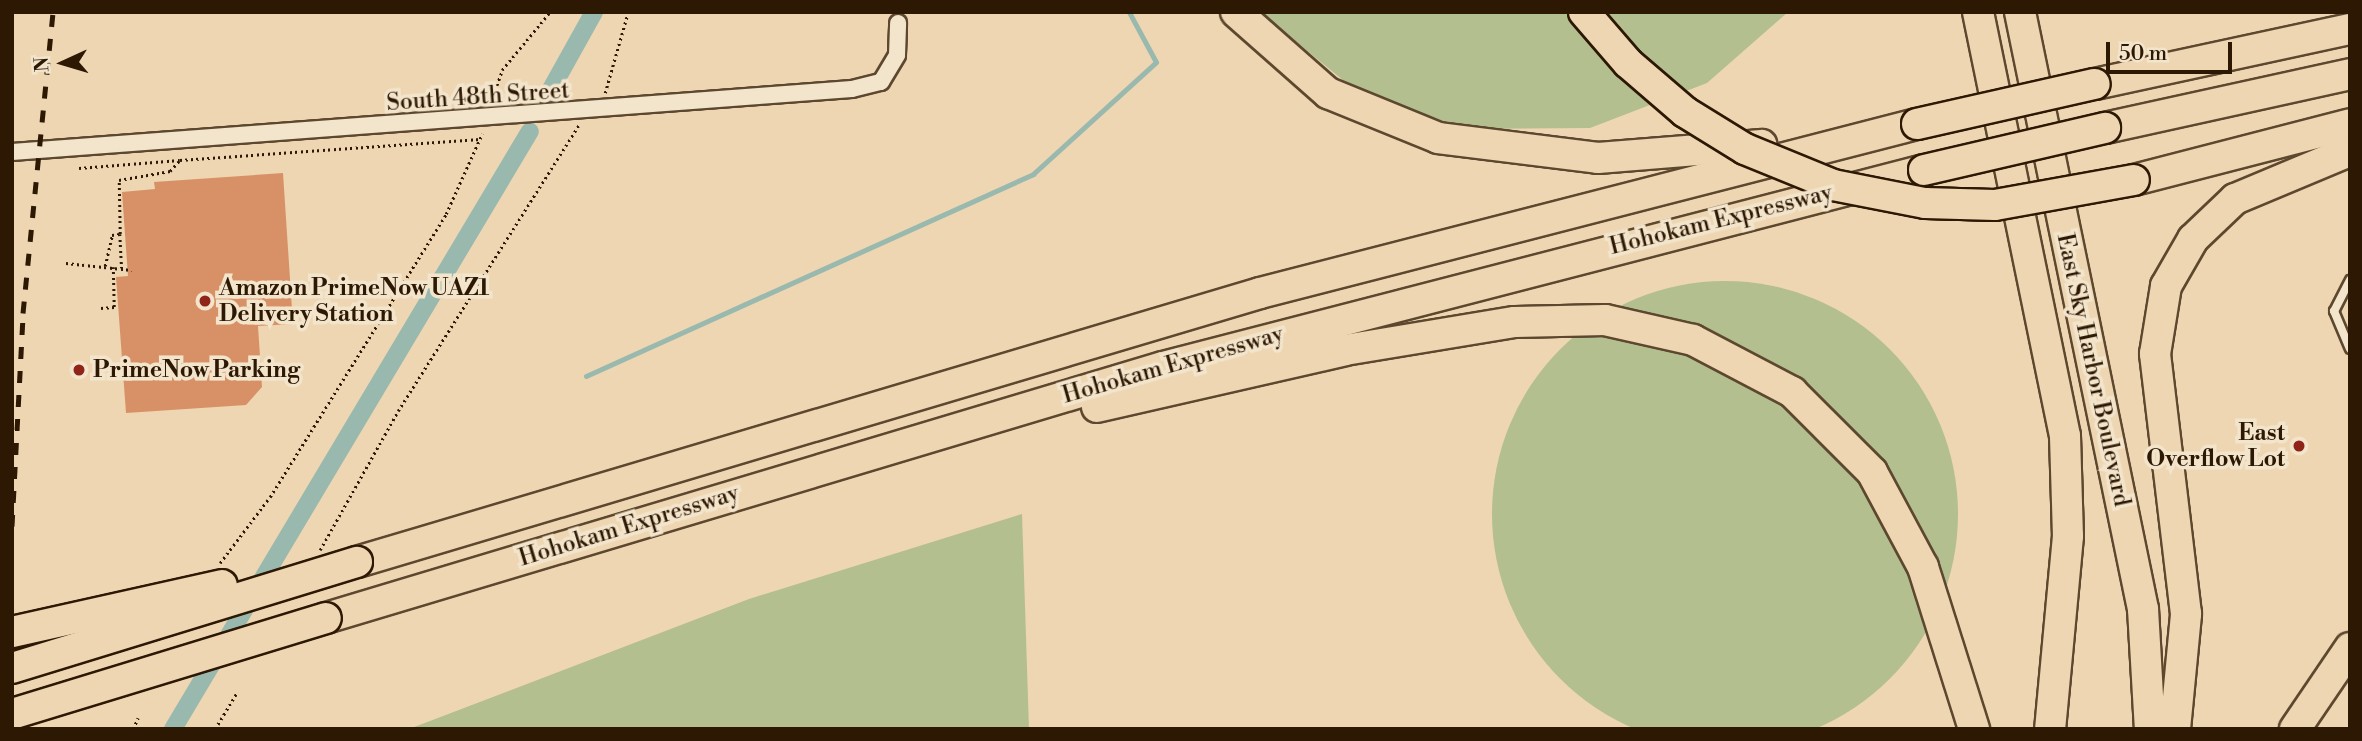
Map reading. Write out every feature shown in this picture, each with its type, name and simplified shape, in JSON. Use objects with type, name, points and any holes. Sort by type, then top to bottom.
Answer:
[{"type":"highway","points":[[1236,12],[1284,61],[1350,106],[1416,132],[1487,148],[1652,158],[1917,124]]},
{"type":"highway","points":[[1584,12],[1628,63],[1695,118],[1745,149],[1833,185],[1913,202],[1995,205],[2134,180],[2350,124]]},
{"type":"highway","points":[[1964,12],[2011,162]]},
{"type":"highway","name":"East Sky Harbor Boulevard","points":[[1978,12],[2011,162],[2065,436],[2068,536],[2050,729]]},
{"type":"highway","name":"East Sky Harbor Boulevard","points":[[2020,12],[2141,599],[2150,660],[2150,729]]},
{"type":"highway","name":"Hohokam Expressway","points":[[12,667],[1248,296],[1917,124],[2350,29]]},
{"type":"highway","name":"Hohokam Expressway","points":[[12,714],[817,468],[1424,295],[1924,170],[2350,74]]},
{"type":"highway","points":[[2175,729],[2186,597],[2155,362],[2164,295],[2193,239],[2235,199],[2350,151]]},
{"type":"highway","points":[[817,468],[962,444],[1182,386],[1440,332],[1574,319],[1663,331],[1770,377],[1813,408],[1865,462],[1914,544],[1974,729]]},
{"type":"highway","points":[[12,632],[357,562]]},
{"type":"highway","points":[[33,729],[168,686],[326,618]]},
{"type":"highway","points":[[2295,729],[2350,648]]},
{"type":"street","name":"South 48th Street","points":[[12,152],[490,111],[589,113],[797,96],[881,82],[897,55],[898,23]]},
{"type":"lane","points":[[2350,280],[2334,311],[2350,349]]},
{"type":"path","points":[[490,111],[502,70],[550,12]]},
{"type":"path","points":[[318,553],[398,411],[589,113],[605,93],[628,12]]},
{"type":"path","points":[[79,168],[481,136],[446,214],[270,496],[215,573]]},
{"type":"path","points":[[122,268],[119,180],[170,171],[180,160]]},
{"type":"path","points":[[106,266],[112,235],[120,234]]},
{"type":"path","points":[[66,263],[132,270]]},
{"type":"path","points":[[101,308],[114,307],[113,267]]},
{"type":"path","points":[[215,729],[236,694]]},
{"type":"path","points":[[133,729],[138,718]]},
{"type":"green space","points":[[1260,12],[1788,12],[1707,83],[1590,128],[1467,129],[1355,90]]},
{"type":"green space","points":[[1725,281],[1770,285],[1814,299],[1854,320],[1890,349],[1919,385],[1940,425],[1954,469],[1958,514],[1954,559],[1940,603],[1919,643],[1890,679],[1854,708],[1814,729],[1770,743],[1725,747],[1680,743],[1636,729],[1596,708],[1560,679],[1531,643],[1510,603],[1496,559],[1492,514],[1496,469],[1510,425],[1531,385],[1560,349],[1596,320],[1636,299],[1680,285]]},
{"type":"green space","points":[[1022,514],[1029,729],[409,729],[749,599]]},
{"type":"building","name":"Amazon PrimeNow UAZ1 Delivery Station","points":[[283,173],[293,324],[258,326],[262,387],[246,405],[126,413],[116,277],[128,276],[122,192],[155,189],[154,182]]},
{"type":"waterway","points":[[545,100],[594,12]]},
{"type":"waterway","points":[[586,376],[1033,174],[1156,62],[1129,12]]},
{"type":"waterway","points":[[173,729],[530,131]]},
{"type":"railway","points":[[12,526],[23,313],[53,12]]},
{"type":"place","name":"Amazon PrimeNow UAZ1 Delivery Station","points":[[205,301]]},
{"type":"place","name":"PrimeNow Parking","points":[[79,370]]},
{"type":"place","name":"East Overflow Lot","points":[[2299,446]]}]
